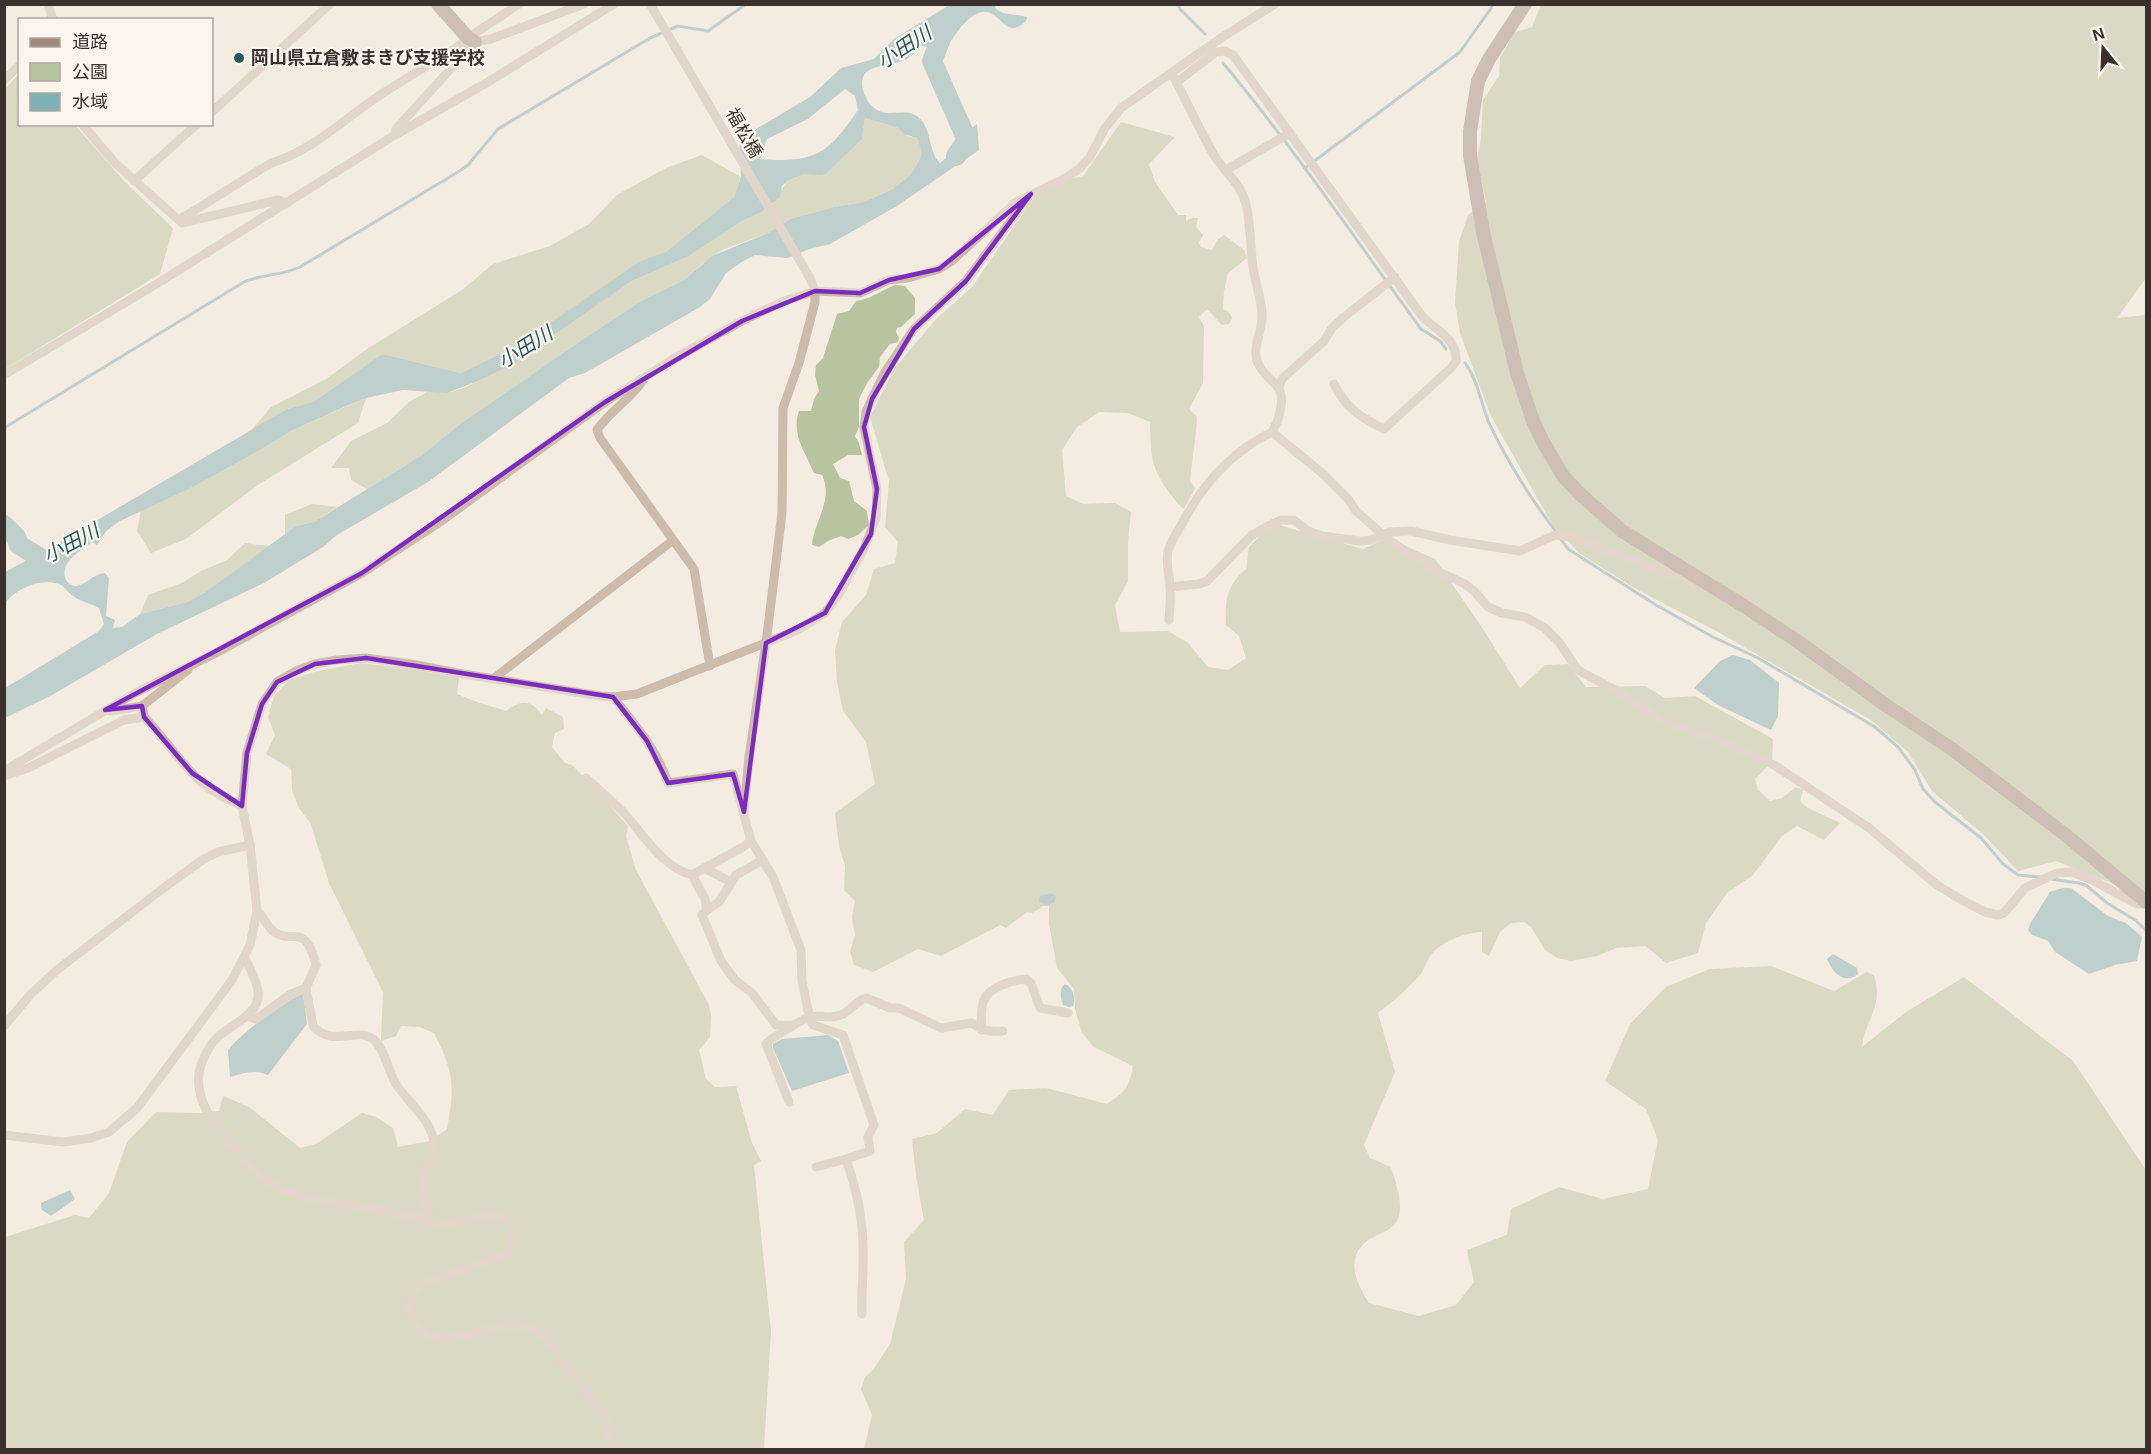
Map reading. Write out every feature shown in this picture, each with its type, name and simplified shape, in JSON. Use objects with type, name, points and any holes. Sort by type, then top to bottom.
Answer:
[{"type":"street","points":[[213,111],[330,4]]},
{"type":"street","points":[[438,4],[472,40]]},
{"type":"street","points":[[395,135],[396,129],[472,40],[519,4]]},
{"type":"street","points":[[179,220],[271,163],[285,159],[333,130],[376,98],[463,44],[472,40],[491,39],[584,4]]},
{"type":"street","points":[[4,375],[288,203],[395,135],[614,4]]},
{"type":"street","name":"福松橋","points":[[650,4],[810,278],[815,291]]},
{"type":"street","points":[[1175,78],[1221,38],[1275,4]]},
{"type":"street","points":[[1525,4],[1489,58],[1478,81],[1470,131],[1470,155],[1483,232],[1517,372],[1533,421],[1563,476],[1601,514],[1622,531],[1800,643],[1884,704],[1952,749],[2067,836],[2146,903]]},
{"type":"street","points":[[4,771],[105,710],[311,602],[387,557],[440,522],[605,402],[742,321],[784,301],[815,291],[860,293],[889,280],[908,278],[939,269],[952,261],[1016,202],[1064,179],[1079,169],[1089,157],[1105,128],[1121,108],[1143,91],[1175,78],[1216,52],[1226,51],[1233,55],[1422,316],[1451,341],[1455,348],[1456,361],[1384,429],[1366,421],[1352,411],[1335,384]]},
{"type":"street","points":[[4,80],[18,68]]},
{"type":"street","points":[[1169,620],[1168,550],[1191,504],[1209,480],[1232,459],[1272,432],[1276,426],[1282,403],[1282,393],[1279,387],[1264,373],[1257,361],[1255,349],[1262,325],[1262,312],[1253,268],[1246,202],[1235,179],[1215,156],[1175,78]]},
{"type":"street","points":[[84,126],[134,181],[182,223],[278,200],[288,203]]},
{"type":"street","points":[[134,181],[195,126]]},
{"type":"street","points":[[1226,170],[1290,133]]},
{"type":"street","points":[[4,1135],[63,1142],[91,1138],[109,1132],[143,1101],[232,980],[245,958],[257,911],[250,845],[242,806],[247,753],[257,716],[268,693],[287,675],[315,664],[366,658],[613,697],[637,694],[710,666],[798,630],[825,613],[845,585],[864,549],[876,518],[877,489],[864,427],[866,412],[885,372],[914,329],[966,281],[1031,194]]},
{"type":"street","points":[[1279,387],[1282,379],[1324,341],[1332,328],[1395,277]]},
{"type":"street","points":[[744,812],[749,757],[782,513],[783,408],[799,363],[815,302],[815,291]]},
{"type":"street","points":[[646,376],[638,388],[603,421],[597,430],[600,438],[694,569],[710,666]]},
{"type":"street","points":[[1272,432],[1322,473],[1348,499],[1356,512],[1384,534],[1439,572],[1465,584],[1488,607],[1502,613],[1525,617],[1545,628],[1559,642],[1576,669],[1617,691],[1665,722],[1719,740],[1774,765],[1798,779],[1869,828],[1937,885],[1985,912],[1998,915],[2004,913],[2025,888],[2057,873],[2072,872],[2137,904],[2146,903]]},
{"type":"street","points":[[1170,587],[1207,581],[1251,537],[1281,520],[1294,520],[1308,531],[1322,536],[1360,541],[1371,540],[1401,530],[1521,551],[1556,535],[1572,537],[1723,594]]},
{"type":"street","points":[[493,679],[672,541]]},
{"type":"street","points":[[105,710],[142,706],[186,672],[194,663]]},
{"type":"street","points":[[613,697],[647,741],[663,768],[668,783],[733,774],[751,841],[773,877],[801,950],[802,981],[813,1025],[843,1035],[874,1125],[868,1137],[870,1151],[816,1167]]},
{"type":"street","points":[[142,706],[144,717],[202,783],[220,796],[242,806]]},
{"type":"street","points":[[4,776],[28,768],[124,720],[144,717]]},
{"type":"street","points":[[586,778],[623,813],[667,862],[692,875],[705,899],[707,910]]},
{"type":"street","points":[[692,875],[743,848],[751,841]]},
{"type":"street","points":[[4,1026],[30,995],[57,970],[161,890],[202,860],[218,852],[250,845]]},
{"type":"street","points":[[762,860],[736,875],[719,902],[702,915],[721,961],[735,980],[752,993],[776,1025],[794,1026]]},
{"type":"street","points":[[704,868],[731,882]]},
{"type":"street","points":[[257,911],[264,917],[272,931],[282,938],[298,936],[307,944],[316,965],[306,988],[313,1026],[323,1035],[330,1037],[365,1036],[375,1041],[397,1085],[429,1129],[434,1145],[424,1172],[423,1184],[432,1221]]},
{"type":"street","points":[[245,958],[259,994],[257,1002],[246,1016],[213,1041],[199,1074],[206,1109],[215,1126],[242,1159],[265,1179],[289,1193],[316,1200],[446,1223],[491,1215],[501,1217],[512,1229],[512,1245],[507,1253],[424,1283],[412,1294],[411,1316],[416,1326],[431,1338],[448,1340],[503,1326],[521,1326],[534,1330],[555,1351],[605,1418],[614,1449]]},
{"type":"street","points":[[981,1030],[983,1001],[988,994],[1008,983],[1020,980],[1026,979],[1031,983],[1040,1008],[1068,1013]]},
{"type":"street","points":[[246,1016],[255,1019],[291,994],[306,988]]},
{"type":"street","points":[[789,1102],[766,1044],[810,1017],[834,1017],[843,1014],[858,1000],[866,998],[890,1008],[899,1008],[941,1028],[972,1023],[981,1030],[1003,1031]]},
{"type":"street","points":[[846,1159],[857,1190],[862,1226],[860,1288],[862,1314]]},
{"type":"highlighted area","points":[[1031,194],[966,281],[914,329],[872,399],[864,427],[877,489],[871,534],[825,613],[766,643],[744,812],[733,774],[668,783],[647,741],[613,697],[366,658],[315,664],[277,682],[262,704],[247,753],[242,806],[192,773],[144,717],[142,706],[105,710],[362,573],[605,402],[742,321],[815,291],[860,293],[889,280],[939,269]]},
{"type":"green space","points":[[1541,5],[2146,5],[2146,278],[2117,318],[2146,315],[2146,904],[2129,890],[2056,861],[2018,871],[1984,835],[1932,791],[1908,752],[1871,720],[1718,632],[1636,589],[1579,553],[1552,524],[1491,416],[1460,333],[1455,302],[1459,242],[1468,215],[1486,202],[1477,161],[1483,100],[1499,76],[1500,58],[1514,33],[1532,27]]},
{"type":"green space","points":[[18,75],[18,126],[76,126],[125,182],[173,228],[160,274],[5,369],[5,89]]},
{"type":"green space","points":[[865,118],[898,128],[908,136],[917,138],[922,153],[918,163],[910,175],[893,189],[864,202],[834,207],[790,219],[768,233],[722,250],[684,280],[641,301],[460,424],[422,455],[367,489],[351,480],[349,468],[331,468],[351,441],[387,423],[409,402],[429,391],[447,393],[461,389],[508,367],[632,281],[689,256],[742,221],[762,212],[772,205],[787,181],[804,174],[826,174],[862,139]]},
{"type":"green space","points":[[1121,122],[1175,137],[1149,164],[1155,182],[1178,215],[1186,215],[1186,221],[1198,218],[1196,227],[1203,235],[1199,243],[1201,247],[1212,250],[1217,240],[1224,235],[1244,250],[1247,258],[1228,273],[1223,309],[1229,312],[1232,318],[1229,324],[1222,325],[1207,309],[1199,317],[1204,326],[1203,383],[1189,409],[1197,417],[1190,481],[1195,488],[1184,509],[1171,495],[1155,469],[1150,422],[1128,413],[1099,412],[1077,427],[1062,450],[1066,496],[1083,504],[1115,503],[1131,512],[1128,581],[1115,605],[1120,632],[1168,631],[1188,643],[1208,667],[1228,670],[1246,658],[1239,636],[1226,625],[1228,594],[1239,575],[1246,569],[1249,547],[1272,523],[1363,549],[1387,538],[1435,559],[1520,688],[1545,665],[1568,664],[1586,687],[1645,686],[1665,698],[1695,696],[1773,739],[1772,762],[1755,779],[1758,790],[1770,801],[1782,798],[1796,787],[1803,790],[1800,801],[1808,808],[1840,823],[1824,840],[1797,826],[1782,836],[1753,875],[1727,893],[1706,923],[1698,953],[1666,963],[1646,946],[1616,948],[1597,956],[1571,961],[1557,958],[1545,950],[1531,927],[1524,922],[1511,923],[1500,932],[1489,956],[1482,952],[1482,932],[1452,939],[1433,953],[1420,975],[1378,1013],[1395,1072],[1364,1145],[1370,1158],[1391,1167],[1398,1191],[1400,1210],[1394,1225],[1367,1241],[1356,1256],[1354,1264],[1357,1280],[1369,1303],[1419,1316],[1456,1305],[1474,1282],[1467,1250],[1507,1235],[1511,1209],[1559,1187],[1603,1199],[1648,1189],[1658,1140],[1646,1109],[1605,1081],[1630,1024],[1666,987],[1710,969],[1771,966],[1834,991],[1867,972],[1874,975],[1877,996],[1862,1047],[1906,1012],[1964,977],[2073,1061],[2146,1170],[2146,1449],[864,1449],[872,1415],[861,1389],[865,1377],[873,1370],[890,1344],[906,1279],[904,1242],[924,1220],[912,1139],[937,1133],[965,1109],[993,1115],[1009,1090],[1046,1088],[1107,1104],[1125,1089],[1133,1066],[1094,1047],[1082,1033],[1075,1009],[1074,989],[1057,968],[1049,924],[1049,906],[1043,906],[1032,913],[1027,912],[1006,928],[1000,925],[941,956],[918,949],[873,972],[854,965],[850,951],[855,935],[852,917],[855,901],[844,890],[845,866],[839,846],[835,813],[875,784],[866,742],[843,711],[837,682],[835,650],[842,622],[866,595],[874,569],[895,563],[898,542],[885,527],[889,481],[870,417],[894,369],[936,319],[972,287],[1032,200],[1059,182],[1083,176]]},
{"type":"green space","points":[[702,155],[741,177],[734,197],[667,251],[639,263],[518,345],[461,373],[382,354],[313,402],[287,409],[249,433],[271,407],[326,379],[367,349],[462,290],[493,264],[550,246],[589,224],[617,195],[666,168]]},
{"type":"green space","points":[[895,285],[905,286],[915,298],[915,314],[897,328],[898,342],[890,344],[880,357],[879,367],[859,399],[859,427],[855,436],[862,455],[848,455],[833,464],[840,478],[849,481],[854,501],[867,511],[869,525],[858,535],[848,539],[841,536],[819,547],[812,545],[826,493],[822,475],[814,473],[800,443],[797,427],[799,411],[811,411],[819,391],[815,375],[816,365],[823,358],[837,314],[849,311],[856,301],[871,297]]},
{"type":"green space","points":[[366,398],[358,423],[258,485],[186,539],[151,553],[137,531],[141,510],[197,485],[291,431]]},
{"type":"green space","points":[[312,504],[337,507],[314,522],[296,526],[285,535],[285,515]]},
{"type":"green space","points":[[245,543],[269,546],[204,593],[187,602],[140,614],[148,595],[182,583],[201,571],[227,560]]},
{"type":"green space","points":[[360,663],[406,668],[459,678],[457,694],[477,702],[506,711],[521,703],[526,703],[534,706],[542,715],[546,708],[563,717],[564,729],[555,733],[552,747],[565,763],[572,765],[588,781],[628,826],[626,836],[636,870],[709,1005],[710,1037],[699,1050],[706,1079],[715,1087],[736,1086],[752,1143],[761,1161],[754,1165],[771,1331],[764,1449],[5,1450],[5,1237],[75,1215],[89,1218],[109,1193],[127,1142],[156,1112],[219,1111],[223,1096],[249,1107],[300,1148],[316,1144],[362,1113],[376,1117],[393,1128],[398,1147],[430,1141],[447,1129],[452,1090],[451,1080],[446,1059],[434,1033],[419,1027],[401,1026],[396,1036],[381,1041],[383,992],[329,883],[311,824],[299,808],[292,790],[291,769],[266,754],[275,735],[268,717],[274,696],[289,680],[314,672]]},
{"type":"water","name":"小田川","points":[[951,4],[997,5],[995,7],[1005,14],[1027,17],[1021,25],[1012,28],[988,12],[976,14],[959,29],[952,40],[928,47],[922,46],[905,60],[869,70],[864,75],[863,90],[867,100],[876,109],[888,113],[911,113],[921,119],[933,152],[940,163],[946,158],[955,142],[977,124],[979,150],[897,206],[830,244],[809,249],[788,258],[755,255],[740,263],[726,273],[710,299],[700,307],[585,373],[569,378],[428,482],[337,535],[323,547],[264,583],[157,634],[52,695],[5,718],[5,688],[99,631],[104,624],[99,608],[71,595],[63,586],[51,582],[36,583],[22,589],[5,603],[5,572],[287,409],[313,402],[382,354],[461,373],[518,345],[639,262],[667,251],[734,197],[741,177],[739,139],[810,97],[841,68],[874,59],[894,39]],"holes":[[[845,89],[855,96],[858,110],[828,146],[807,157],[779,160],[760,159],[767,139],[808,119]],[[865,118],[898,128],[904,134],[917,138],[922,153],[918,163],[910,175],[893,189],[864,202],[834,207],[790,219],[768,233],[712,256],[684,280],[641,301],[579,342],[460,424],[422,455],[314,522],[296,526],[204,593],[187,602],[140,614],[122,627],[113,628],[115,620],[106,616],[109,578],[105,573],[75,586],[66,580],[65,571],[69,561],[92,542],[97,545],[106,531],[120,521],[197,485],[291,431],[366,398],[403,390],[447,393],[508,367],[632,281],[689,256],[742,221],[762,212],[780,197],[782,186],[787,181],[804,174],[826,174],[862,139]]]},
{"type":"water","points":[[1733,655],[1750,660],[1779,683],[1778,716],[1771,730],[1718,705],[1694,688],[1720,661]]},
{"type":"water","points":[[2071,888],[2108,916],[2126,923],[2142,937],[2137,961],[2115,965],[2089,974],[2055,952],[2048,941],[2032,935],[2028,930],[2030,924],[2050,892]]},
{"type":"water","points":[[1052,893],[1056,897],[1054,903],[1046,905],[1039,901],[1040,896]]},
{"type":"water","points":[[1833,954],[1857,968],[1858,974],[1844,978],[1836,973],[1827,959]]},
{"type":"water","points":[[1065,984],[1073,994],[1073,1006],[1063,1005],[1061,991]]},
{"type":"water","points":[[303,993],[307,1024],[268,1075],[254,1072],[230,1077],[228,1050],[263,1018]]},
{"type":"water","points":[[828,1035],[838,1041],[849,1073],[792,1091],[773,1044],[782,1039]]},
{"type":"water","points":[[70,1190],[75,1199],[51,1216],[42,1210],[41,1203]]},
{"type":"waterway","points":[[4,428],[244,282],[300,267],[458,172],[468,165],[498,129],[650,38],[678,26],[708,31],[746,4]]},
{"type":"waterway","points":[[1178,4],[1180,9],[1205,34]]},
{"type":"waterway","points":[[1305,168],[1460,52],[1494,4]]},
{"type":"waterway","name":"小田川","points":[[949,19],[932,61],[967,140],[956,156]]},
{"type":"waterway","points":[[1223,63],[1300,161],[1421,329],[1440,341],[1446,349]]},
{"type":"waterway","points":[[1465,363],[1476,384],[1489,423],[1504,451],[1529,493],[1557,533]]},
{"type":"waterway","name":"小田川","points":[[4,525],[16,537],[19,545],[44,560]]},
{"type":"waterway","points":[[1560,538],[1568,549],[1656,605],[1713,637],[1758,658],[1875,727],[1898,747],[1915,770],[1923,789],[1935,802],[1981,838],[2003,864],[2018,875],[2041,877]]},
{"type":"waterway","points":[[2050,879],[2087,886],[2146,930]]},
{"type":"place","name":"岡山県立倉敷まきび支援学校","points":[[239,58]]}]
